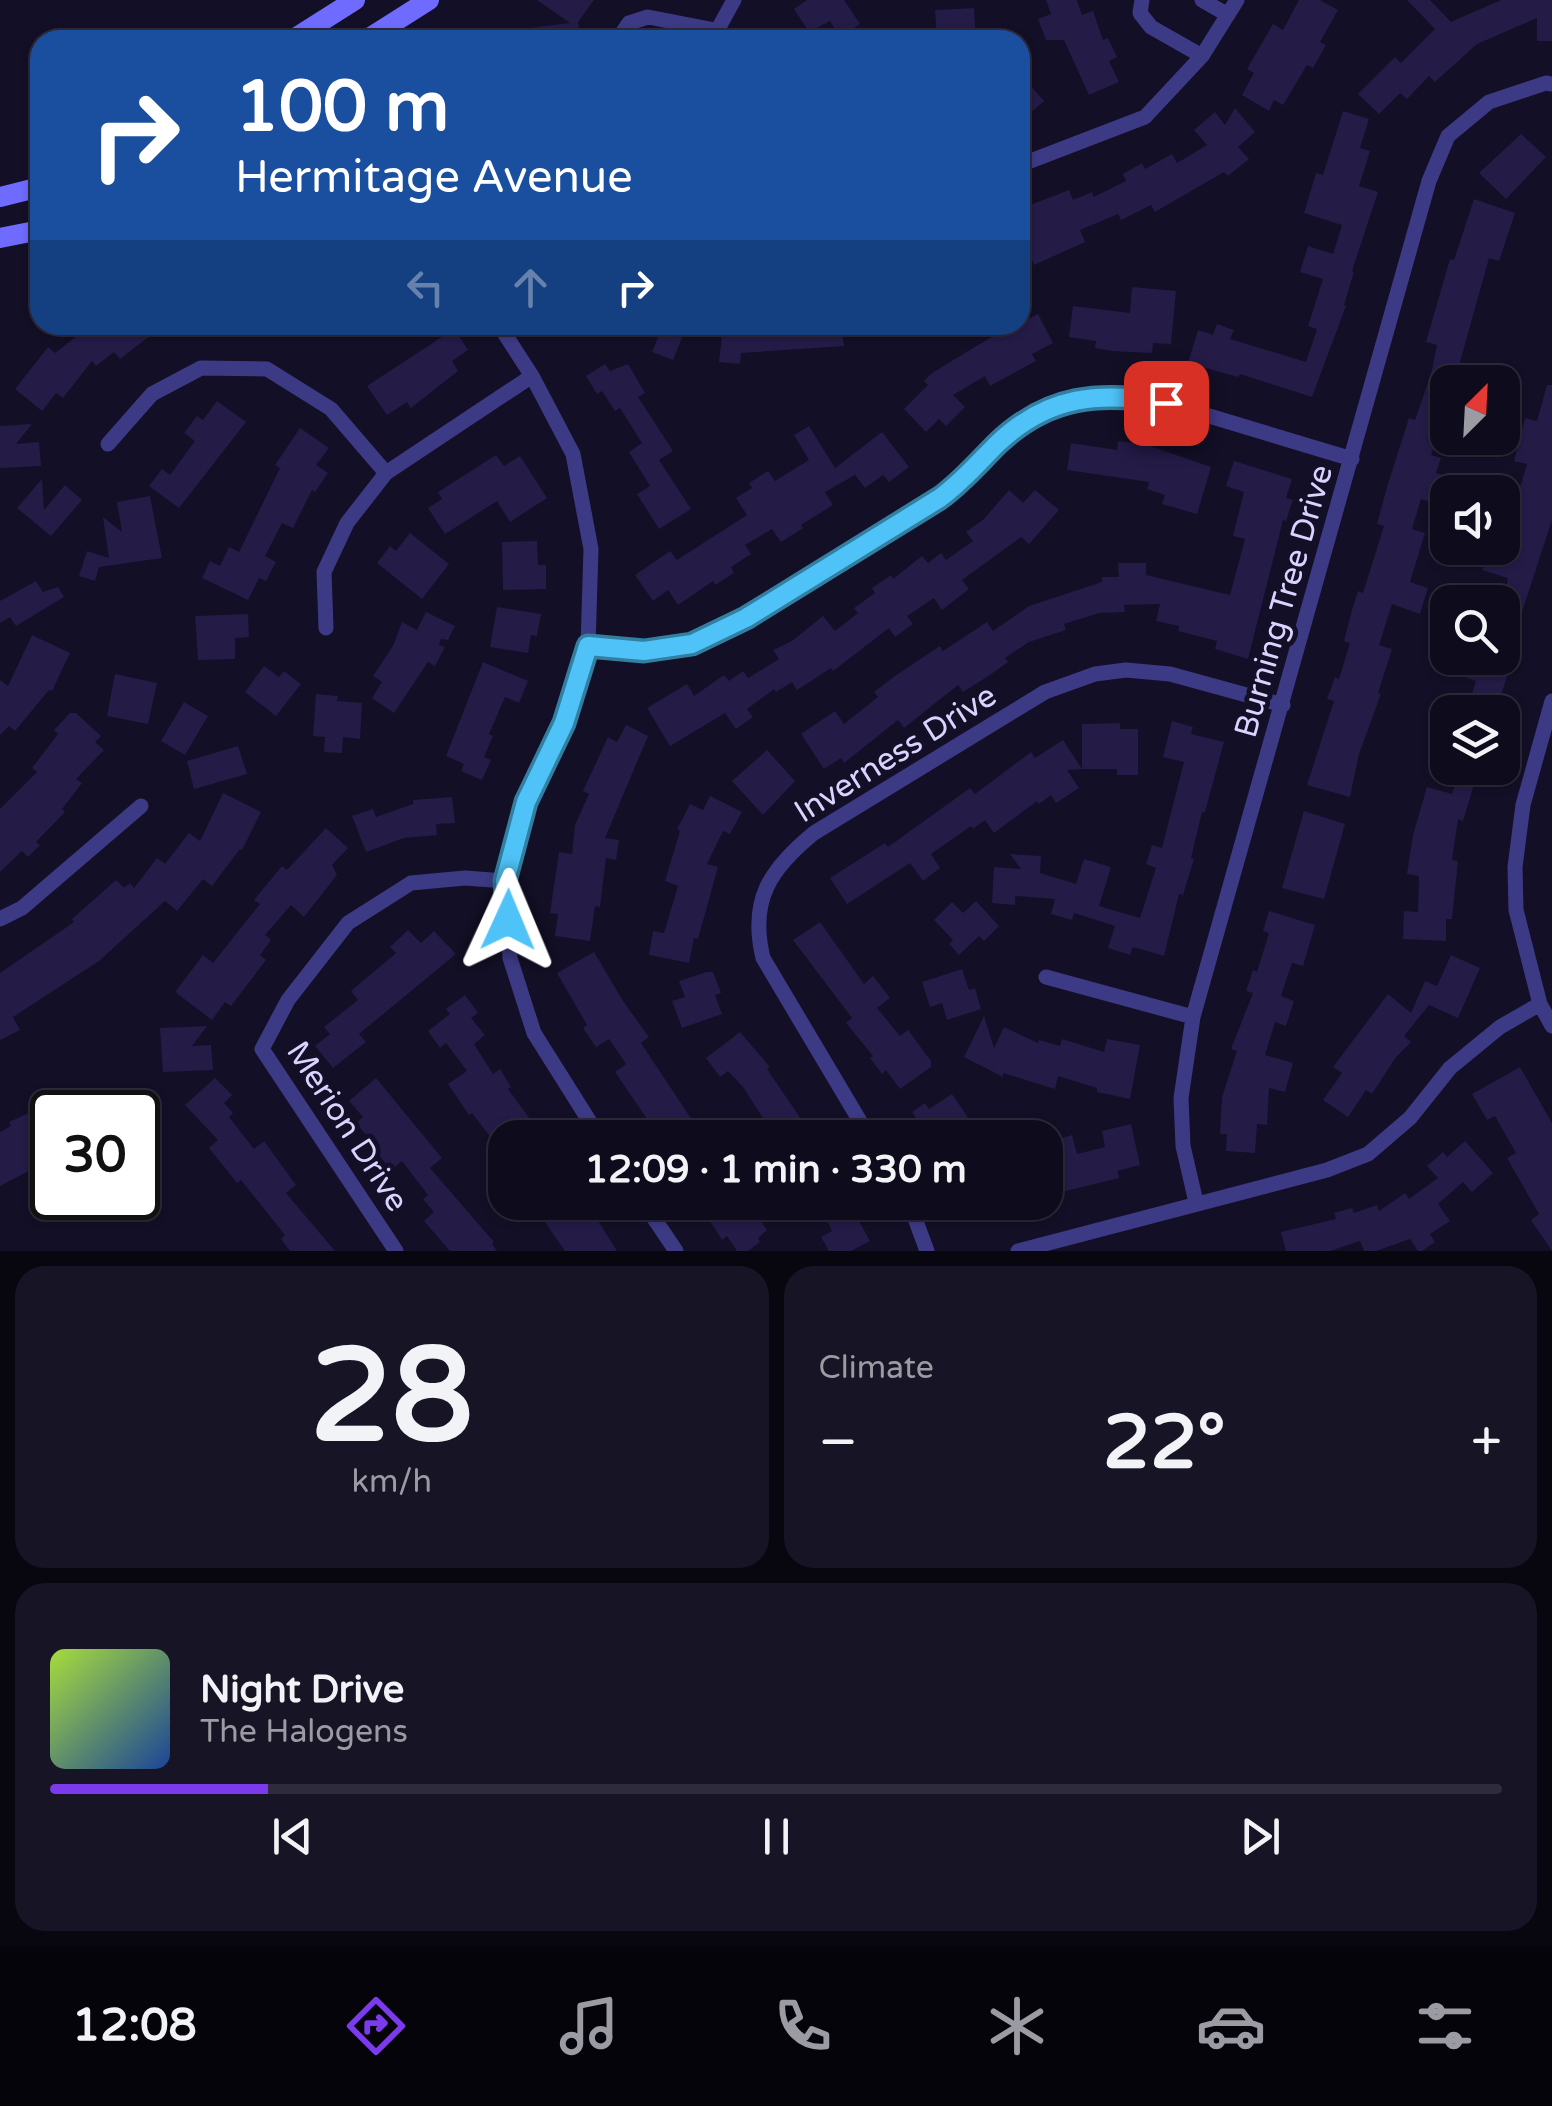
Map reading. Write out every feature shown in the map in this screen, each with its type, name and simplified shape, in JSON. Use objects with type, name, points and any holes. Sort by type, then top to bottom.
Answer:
[{"type":"main road","points":[[313,30],[355,0]]},
{"type":"main road","points":[[382,30],[428,0]]},
{"type":"main road","points":[[0,198],[30,189]]},
{"type":"main road","points":[[0,238],[30,232]]},
{"type":"street","points":[[717,30],[734,0]]},
{"type":"street","points":[[1142,0],[1140,13],[1152,27],[1202,56]]},
{"type":"street","points":[[1202,0],[1228,16]]},
{"type":"street","points":[[1030,162],[1144,117],[1202,56],[1237,0]]},
{"type":"street","points":[[626,30],[629,23],[648,17],[696,30]]},
{"type":"street","name":"Burning Tree Drive","points":[[1196,1202],[1183,1146],[1180,1098],[1193,1017],[1429,180],[1448,136],[1490,102],[1552,84]]},
{"type":"street","points":[[505,335],[532,376],[572,454],[592,548],[588,646],[564,723],[526,802],[505,881],[510,958],[534,1033],[589,1120]]},
{"type":"street","points":[[108,444],[152,394],[201,368],[267,369],[331,409],[386,473]]},
{"type":"street","points":[[326,628],[324,572],[347,523],[386,473],[532,376]]},
{"type":"street","points":[[588,646],[644,651],[692,644],[746,618],[940,498],[969,476],[999,442],[1030,419],[1058,405],[1121,395],[1166,403],[1352,459]]},
{"type":"street","name":"Inverness Drive","points":[[859,1120],[763,958],[757,931],[759,905],[770,879],[788,854],[814,834],[1046,692],[1094,674],[1126,670],[1170,674],[1284,705]]},
{"type":"street","points":[[1552,700],[1523,805],[1515,868],[1516,910],[1540,1004],[1552,1026]]},
{"type":"street","points":[[0,919],[22,908],[141,806]]},
{"type":"street","name":"Merion Drive","points":[[396,1251],[262,1050],[288,1000],[348,923],[411,883],[465,878],[505,881]]},
{"type":"street","points":[[1046,977],[1193,1017]]},
{"type":"street","points":[[1018,1251],[1328,1170],[1368,1154],[1410,1118],[1450,1068],[1500,1027],[1540,1004]]},
{"type":"street","points":[[655,1220],[676,1251]]},
{"type":"street","points":[[916,1220],[927,1251]]},
{"type":"building","points":[[537,0],[594,0],[578,22],[579,30],[513,30],[570,23]]},
{"type":"building","points":[[807,0],[844,0],[860,24],[851,30],[836,30],[830,21],[808,30],[794,9]]},
{"type":"building","points":[[1046,0],[1077,0],[1082,15],[1093,11],[1103,40],[1108,38],[1117,57],[1109,61],[1119,82],[1089,95],[1064,40],[1046,40],[1038,19],[1051,14]]},
{"type":"building","points":[[1299,0],[1320,0],[1338,10],[1320,42],[1326,45],[1313,68],[1307,65],[1283,105],[1274,100],[1269,111],[1242,95],[1254,73],[1247,69],[1273,24],[1283,30]]},
{"type":"building","points":[[1407,0],[1430,0],[1451,22],[1501,0],[1552,0],[1552,41],[1537,41],[1537,18],[1477,44],[1435,82],[1429,76],[1407,99],[1400,93],[1379,114],[1358,94],[1395,57],[1401,63],[1435,29]]},
{"type":"building","points":[[974,8],[975,30],[936,30],[935,10]]},
{"type":"building","points":[[1030,85],[1044,101],[1030,113]]},
{"type":"building","points":[[1235,108],[1255,132],[1238,147],[1249,159],[1228,176],[1224,172],[1155,212],[1151,205],[1121,220],[1118,214],[1080,230],[1085,242],[1034,265],[1030,256],[1030,205],[1069,190],[1073,200],[1092,192],[1094,197],[1126,181],[1123,174],[1142,163],[1145,169],[1172,154],[1177,163],[1207,145],[1194,130],[1215,112],[1225,125]]},
{"type":"building","points":[[1343,111],[1369,119],[1360,148],[1370,151],[1359,186],[1378,192],[1352,271],[1346,306],[1312,397],[1240,374],[1238,377],[1188,363],[1198,330],[1213,335],[1217,324],[1234,330],[1230,339],[1306,362],[1317,329],[1308,326],[1323,279],[1300,272],[1308,246],[1333,254],[1342,225],[1304,213],[1316,173],[1323,175]]},
{"type":"building","points":[[1521,134],[1546,157],[1506,199],[1479,173]]},
{"type":"building","points":[[1474,199],[1515,213],[1499,261],[1489,258],[1459,365],[1433,365],[1437,345],[1426,342],[1450,259],[1454,260]]},
{"type":"building","points":[[1132,287],[1176,291],[1171,344],[1153,343],[1152,353],[1112,351],[1095,348],[1096,341],[1069,337],[1073,306],[1130,313]]},
{"type":"building","points":[[1038,314],[1053,343],[1032,354],[1036,361],[990,386],[985,376],[953,395],[965,407],[946,426],[939,419],[926,432],[904,409],[928,385],[924,381],[932,373],[988,339],[996,335],[1030,335],[1030,318]]},
{"type":"building","points":[[78,335],[151,335],[120,359],[114,352],[96,366],[92,361],[63,398],[56,393],[42,411],[15,389],[48,347],[55,353]]},
{"type":"building","points":[[445,335],[458,335],[468,350],[452,361],[458,371],[411,408],[407,402],[387,415],[367,386]]},
{"type":"building","points":[[659,335],[683,335],[673,360],[652,352]]},
{"type":"building","points":[[722,335],[842,335],[844,346],[741,353],[740,364],[719,362]]},
{"type":"building","points":[[605,364],[610,371],[628,364],[645,393],[638,397],[673,451],[659,460],[691,509],[659,529],[637,494],[650,486],[629,452],[642,443],[620,408],[615,411],[602,391],[597,394],[586,376]]},
{"type":"building","points":[[1430,377],[1430,455],[1441,458],[1436,473],[1443,475],[1430,475],[1430,502],[1421,499],[1412,529],[1425,533],[1410,582],[1428,588],[1420,614],[1392,604],[1379,645],[1392,649],[1359,754],[1350,797],[1307,785],[1334,701],[1327,699],[1335,677],[1339,679],[1350,643],[1344,641],[1352,610],[1358,591],[1363,593],[1384,526],[1377,524],[1387,487],[1409,418],[1415,420]]},
{"type":"building","points":[[1547,385],[1552,385],[1552,520],[1520,618],[1520,585],[1507,585],[1508,578],[1482,570],[1484,565],[1520,565],[1520,488],[1527,464],[1514,461],[1516,455],[1520,455],[1525,418],[1537,421]]},
{"type":"building","points":[[217,401],[246,422],[179,508],[149,486],[162,469],[170,475],[195,441],[184,433],[197,416],[203,420]]},
{"type":"building","points":[[32,424],[16,444],[39,442],[41,466],[0,468],[0,426]]},
{"type":"building","points":[[809,426],[835,468],[882,432],[909,467],[889,482],[883,475],[865,488],[855,475],[825,492],[833,505],[781,542],[772,529],[745,545],[751,554],[731,567],[734,573],[715,585],[713,581],[678,605],[668,590],[653,601],[635,575],[670,551],[677,560],[747,515],[736,498],[752,488],[749,483],[768,471],[775,481],[809,460],[794,435]]},
{"type":"building","points":[[300,428],[329,448],[316,465],[328,473],[315,492],[312,490],[293,528],[282,523],[265,556],[276,562],[266,581],[259,578],[248,600],[202,578],[210,561],[220,566],[229,547],[239,552],[280,468],[275,465]]},
{"type":"building","points":[[1118,441],[1144,444],[1211,467],[1197,514],[1162,504],[1165,495],[1147,489],[1149,482],[1067,470],[1071,443],[1117,450]]},
{"type":"building","points":[[496,455],[504,466],[520,456],[547,498],[510,522],[497,501],[445,534],[428,508],[442,499],[438,492]]},
{"type":"building","points":[[1234,461],[1292,479],[1286,498],[1293,500],[1286,521],[1283,520],[1248,659],[1215,649],[1217,641],[1156,621],[1160,604],[1124,605],[1125,612],[1099,613],[1064,624],[1066,630],[1029,642],[1005,658],[1008,662],[963,692],[958,685],[904,728],[898,720],[844,763],[841,758],[824,769],[801,734],[835,711],[844,724],[878,697],[874,692],[895,676],[940,646],[943,651],[987,622],[993,631],[1029,606],[1102,582],[1102,577],[1119,577],[1118,563],[1146,563],[1146,575],[1230,595],[1245,539],[1233,536],[1244,492],[1226,486]]},
{"type":"building","points":[[42,479],[44,510],[65,485],[82,500],[51,536],[17,508]]},
{"type":"building","points":[[1009,490],[1023,503],[1035,490],[1059,510],[1029,544],[1021,537],[962,580],[969,589],[942,610],[934,598],[907,616],[913,624],[895,637],[889,628],[833,671],[831,668],[797,690],[792,682],[776,692],[774,689],[747,709],[753,717],[736,729],[725,713],[670,746],[647,708],[687,684],[694,696],[724,675],[729,681],[743,671],[748,678],[779,659],[773,650],[792,641],[823,616],[835,631],[858,613],[854,608],[875,593],[872,588],[891,575],[893,579],[922,556],[928,563],[941,553],[946,560],[973,541],[966,532],[984,519]]},
{"type":"building","points":[[150,496],[162,558],[99,567],[95,581],[79,576],[87,551],[109,558],[103,517],[122,532],[117,502]]},
{"type":"building","points":[[410,533],[449,564],[422,599],[377,563],[390,546],[396,551]]},
{"type":"building","points":[[537,541],[538,565],[546,565],[546,589],[503,590],[502,542]]},
{"type":"building","points":[[36,581],[43,592],[58,587],[64,597],[16,626],[10,617],[0,623],[0,601]]},
{"type":"building","points":[[497,607],[541,614],[537,636],[531,635],[528,653],[490,647]]},
{"type":"building","points":[[426,612],[455,626],[448,640],[441,639],[439,645],[445,647],[435,666],[428,662],[394,713],[372,698],[382,682],[373,676],[393,646],[402,622],[417,630]]},
{"type":"building","points":[[248,614],[249,637],[235,638],[235,659],[198,660],[195,616]]},
{"type":"building","points":[[32,635],[70,653],[52,691],[15,731],[9,726],[0,735],[0,680],[8,686]]},
{"type":"building","points":[[483,662],[528,681],[519,703],[505,697],[489,734],[493,736],[484,757],[491,760],[482,780],[461,771],[464,764],[446,756]]},
{"type":"building","points":[[264,666],[279,677],[284,671],[301,684],[276,716],[245,692]]},
{"type":"building","points":[[115,674],[157,683],[148,724],[107,716]]},
{"type":"building","points":[[1457,675],[1507,675],[1501,695],[1472,695],[1476,681]]},
{"type":"building","points":[[316,694],[362,703],[360,739],[343,737],[342,753],[324,752],[325,737],[313,736]]},
{"type":"building","points":[[184,702],[208,716],[185,755],[161,741]]},
{"type":"building","points":[[70,713],[76,713],[101,736],[95,742],[104,750],[76,779],[82,783],[62,809],[65,812],[36,842],[40,845],[28,857],[22,851],[0,872],[0,809],[37,772],[32,768],[58,734],[54,730]]},
{"type":"building","points":[[1172,721],[1193,727],[1191,734],[1224,742],[1164,956],[1133,947],[1130,955],[1108,948],[1115,926],[1074,913],[1072,920],[1051,914],[1055,899],[1015,896],[1015,905],[992,903],[994,867],[1021,869],[1010,854],[1041,856],[1040,873],[1076,884],[1084,859],[1111,867],[1099,906],[1140,918],[1156,868],[1146,864],[1152,845],[1162,848],[1184,762],[1163,757]]},
{"type":"building","points":[[1120,723],[1120,729],[1138,729],[1138,775],[1117,775],[1117,769],[1082,769],[1082,724]]},
{"type":"building","points":[[626,725],[648,736],[605,838],[619,840],[616,860],[606,858],[600,907],[595,906],[590,941],[555,936],[558,914],[550,913],[559,852],[572,854],[575,825],[589,794],[583,791],[608,737],[617,742]]},
{"type":"building","points":[[1063,740],[1082,769],[1067,770],[1079,788],[1056,803],[1051,795],[1039,804],[1037,801],[994,833],[985,820],[973,829],[971,826],[931,854],[940,868],[923,881],[910,863],[847,904],[830,878],[885,843],[888,847],[970,788],[975,794],[1031,752],[1035,758]]},
{"type":"building","points":[[238,746],[247,774],[194,789],[187,761]]},
{"type":"building","points":[[767,750],[795,781],[763,815],[732,781]]},
{"type":"building","points":[[1455,785],[1474,785],[1463,821],[1458,819],[1452,860],[1458,861],[1452,919],[1446,919],[1446,941],[1403,939],[1404,911],[1418,912],[1419,876],[1407,874],[1427,787],[1452,794]]},
{"type":"building","points":[[223,793],[261,812],[242,850],[212,886],[203,879],[177,911],[165,901],[99,961],[13,1017],[20,1030],[0,1040],[0,973],[74,922],[72,919],[116,880],[124,888],[130,883],[134,888],[157,858],[165,864],[189,833],[200,841]]},
{"type":"building","points":[[710,796],[742,812],[730,834],[723,831],[707,864],[718,867],[689,963],[649,955],[653,931],[664,933],[678,886],[665,881],[680,831],[677,829],[690,804],[703,810]]},
{"type":"building","points":[[452,797],[455,823],[436,824],[437,835],[404,838],[366,852],[352,816],[373,809],[376,817],[413,804],[413,800]]},
{"type":"building","points":[[1304,811],[1345,824],[1324,899],[1282,888]]},
{"type":"building","points":[[326,828],[348,848],[332,865],[337,875],[304,917],[291,905],[265,935],[271,940],[260,955],[266,960],[231,1006],[225,1002],[212,1020],[175,992],[203,955],[213,963],[260,904],[254,900],[282,866],[287,870]]},
{"type":"building","points":[[976,901],[999,926],[984,941],[979,936],[959,955],[949,944],[953,940],[934,920],[952,902],[963,913]]},
{"type":"building","points":[[1269,911],[1315,925],[1303,966],[1292,963],[1281,996],[1294,1001],[1286,1026],[1275,1022],[1265,1055],[1293,1063],[1285,1092],[1269,1088],[1267,1125],[1257,1124],[1255,1153],[1226,1151],[1227,1134],[1220,1134],[1222,1097],[1237,1051],[1231,1049],[1253,993],[1246,991],[1253,970],[1257,972],[1269,933],[1263,931]]},
{"type":"building","points":[[820,922],[864,984],[873,976],[890,998],[877,1008],[900,1036],[908,1030],[931,1061],[931,1067],[900,1089],[886,1070],[882,1074],[870,1058],[873,1056],[846,1023],[852,1018],[793,940]]},
{"type":"building","points":[[408,930],[421,943],[434,931],[456,954],[359,1034],[366,1042],[333,1068],[315,1046],[330,1034],[324,1027],[358,1000],[351,991],[396,953],[390,947]]},
{"type":"building","points":[[594,952],[649,1037],[641,1043],[692,1120],[648,1120],[615,1072],[626,1064],[609,1039],[596,1047],[557,973]]},
{"type":"building","points":[[1451,955],[1480,968],[1458,1018],[1429,1005],[1404,1036],[1411,1042],[1372,1094],[1366,1090],[1348,1117],[1323,1100],[1342,1073],[1333,1067],[1388,994],[1411,1013],[1425,981],[1437,986]]},
{"type":"building","points":[[962,969],[969,990],[975,988],[981,1009],[947,1020],[942,1003],[930,1007],[922,982]]},
{"type":"building","points":[[713,972],[721,993],[715,995],[722,1014],[682,1028],[672,1001],[685,997],[679,981]]},
{"type":"building","points":[[465,995],[478,1013],[471,1018],[485,1035],[474,1044],[493,1074],[500,1069],[511,1087],[508,1089],[531,1120],[488,1120],[488,1134],[472,1113],[469,1115],[448,1084],[467,1071],[446,1043],[440,1048],[428,1031],[450,1014],[446,1009]]},
{"type":"building","points":[[984,1016],[994,1048],[1004,1027],[1038,1043],[1039,1040],[1060,1046],[1062,1039],[1104,1052],[1107,1039],[1140,1045],[1130,1099],[1097,1092],[1097,1088],[1058,1076],[1055,1089],[1003,1073],[1003,1077],[964,1057]]},
{"type":"building","points":[[207,1026],[192,1046],[211,1045],[213,1070],[163,1072],[160,1028]]},
{"type":"building","points":[[740,1032],[770,1067],[767,1069],[802,1120],[764,1120],[728,1071],[720,1077],[706,1058]]},
{"type":"building","points":[[1520,1067],[1552,1123],[1552,1251],[1531,1220],[1539,1214],[1507,1158],[1516,1153],[1495,1116],[1487,1120],[1472,1094]]},
{"type":"building","points":[[215,1078],[232,1095],[224,1103],[233,1113],[229,1117],[254,1149],[264,1141],[296,1185],[286,1193],[335,1251],[290,1251],[281,1239],[285,1235],[241,1180],[237,1183],[209,1148],[218,1140],[185,1105]]},
{"type":"building","points":[[376,1078],[442,1158],[430,1168],[494,1242],[497,1251],[450,1251],[424,1221],[434,1212],[423,1199],[428,1195],[402,1161],[391,1170],[356,1123],[363,1117],[349,1101]]},
{"type":"building","points":[[952,1094],[970,1120],[918,1120],[912,1112],[925,1103],[929,1109]]},
{"type":"building","points":[[30,1112],[30,1170],[0,1186],[0,1132],[11,1126],[9,1122]]},
{"type":"building","points":[[1131,1124],[1140,1165],[1117,1171],[1119,1178],[1063,1192],[1063,1138],[1072,1135],[1077,1154],[1105,1147],[1102,1131]]},
{"type":"building","points":[[1465,1141],[1493,1173],[1472,1192],[1463,1182],[1438,1204],[1450,1221],[1430,1234],[1435,1242],[1422,1251],[1410,1239],[1376,1251],[1364,1251],[1360,1241],[1330,1251],[1286,1251],[1281,1232],[1336,1219],[1334,1213],[1352,1208],[1354,1213],[1377,1205],[1379,1211],[1405,1193],[1409,1199],[1438,1178],[1427,1166],[1443,1152],[1447,1157]]},
{"type":"building","points":[[543,1220],[597,1220],[617,1251],[565,1251]]},
{"type":"building","points":[[709,1220],[760,1220],[767,1230],[748,1251],[737,1251],[727,1236],[722,1240]]},
{"type":"building","points":[[827,1220],[861,1220],[870,1241],[851,1251],[829,1251],[821,1237],[832,1231]]},
{"type":"route","points":[[508,920],[505,881],[526,802],[564,723],[588,646],[644,651],[692,644],[746,618],[940,498],[969,476],[999,442],[1030,419],[1058,405],[1121,395],[1166,403]]}]
